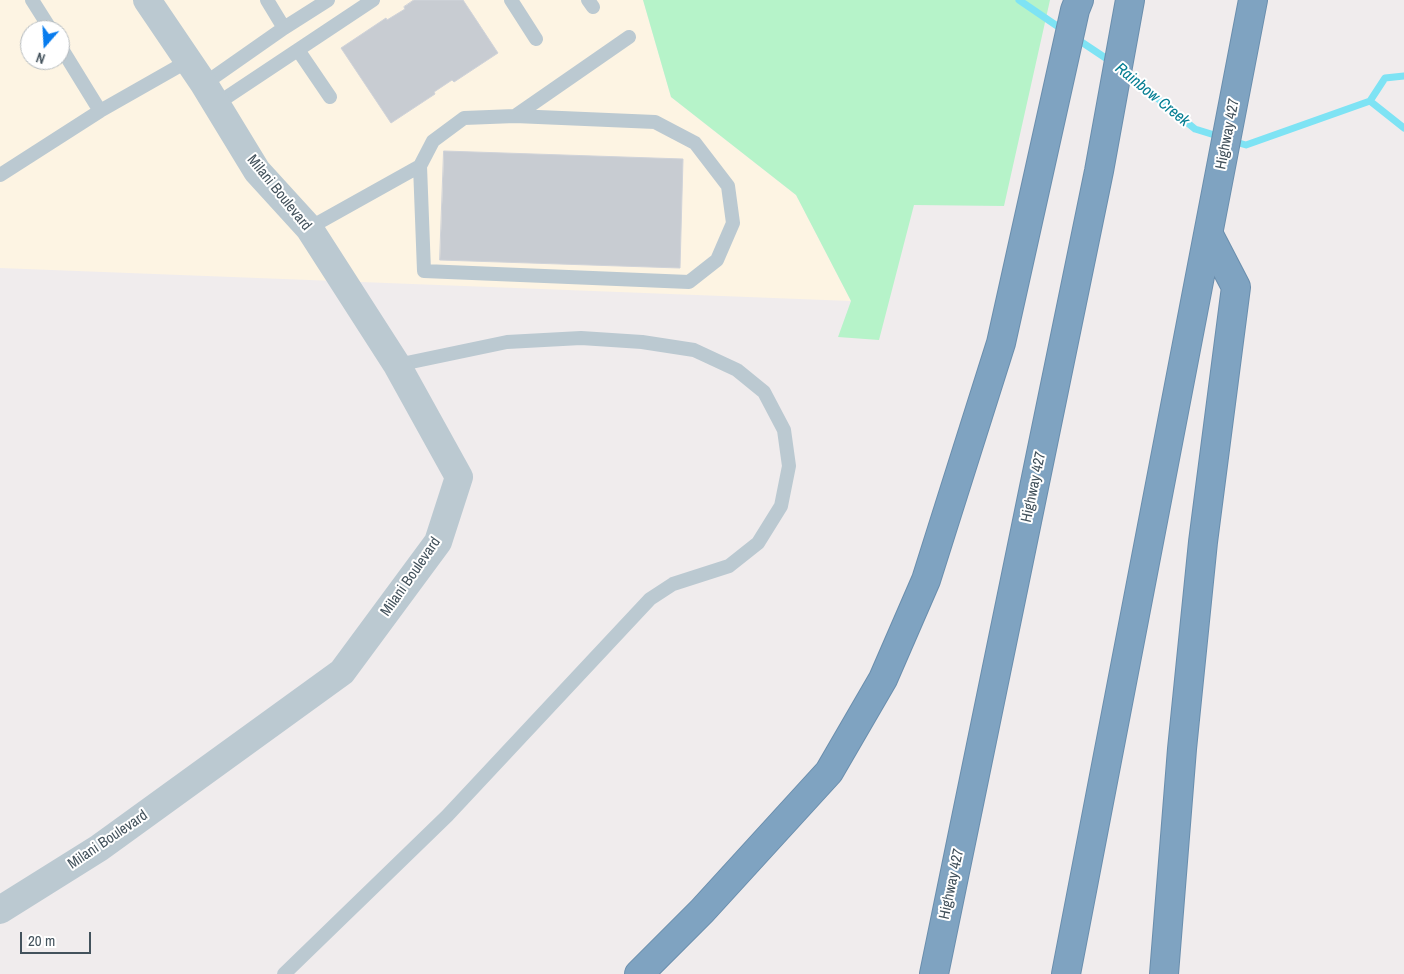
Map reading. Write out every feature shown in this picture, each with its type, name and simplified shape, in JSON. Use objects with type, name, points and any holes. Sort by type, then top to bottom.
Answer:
[{"type":"highway","points":[[639,974],[708,904],[829,772],[883,679],[926,580],[1001,343],[1075,10],[1079,0]]},
{"type":"highway","name":"Highway 427","points":[[934,974],[1099,171],[1130,0]]},
{"type":"highway","name":"Highway 427","points":[[1066,974],[1252,2]]},
{"type":"highway","points":[[1164,974],[1182,749],[1203,542],[1236,287],[1208,235]]},
{"type":"street","name":"Milani Boulevard","points":[[0,910],[99,848],[342,672],[438,542],[459,477],[396,366],[309,228],[258,171],[210,94],[147,0]]},
{"type":"lane","points":[[32,0],[45,20]]},
{"type":"lane","points":[[267,0],[284,28]]},
{"type":"lane","points":[[210,94],[284,28],[328,0]]},
{"type":"lane","points":[[210,94],[298,50],[373,0]]},
{"type":"lane","points":[[511,0],[536,39]]},
{"type":"lane","points":[[515,116],[629,37]]},
{"type":"lane","points":[[298,50],[330,97]]},
{"type":"lane","points":[[0,175],[100,111],[188,61]]},
{"type":"lane","points":[[70,62],[100,111]]},
{"type":"lane","points":[[515,116],[654,122],[695,143],[728,186],[733,223],[717,260],[688,282],[424,272],[420,166],[433,141],[464,118],[515,116]]},
{"type":"lane","points":[[309,228],[420,166]]},
{"type":"lane","points":[[284,974],[447,816],[650,598],[672,584],[729,566],[758,543],[781,506],[789,466],[784,430],[764,392],[737,370],[694,350],[642,342],[580,338],[508,342],[396,366]]},
{"type":"shaded area","points":[[0,0],[643,0],[671,97],[796,195],[851,301],[0,268]]},
{"type":"green space","points":[[643,0],[1050,0],[1004,206],[914,205],[879,340],[838,337],[851,301],[796,195],[671,97]]},
{"type":"building","points":[[414,0],[463,0],[498,53],[454,82],[452,80],[434,92],[435,94],[391,123],[341,48],[386,18],[387,20],[405,9],[404,7]]},
{"type":"building","points":[[444,151],[683,159],[680,268],[440,260]]},
{"type":"waterway","name":"Rainbow Creek","points":[[1019,0],[1063,30]]},
{"type":"waterway","name":"Rainbow Creek","points":[[1074,37],[1113,63]]},
{"type":"waterway","name":"Rainbow Creek","points":[[1124,71],[1195,129],[1221,137]]},
{"type":"waterway","points":[[1370,101],[1385,78],[1404,76]]},
{"type":"waterway","name":"Rainbow Creek","points":[[1370,101],[1404,128]]},
{"type":"waterway","name":"Rainbow Creek","points":[[1232,141],[1246,145],[1370,101]]}]
